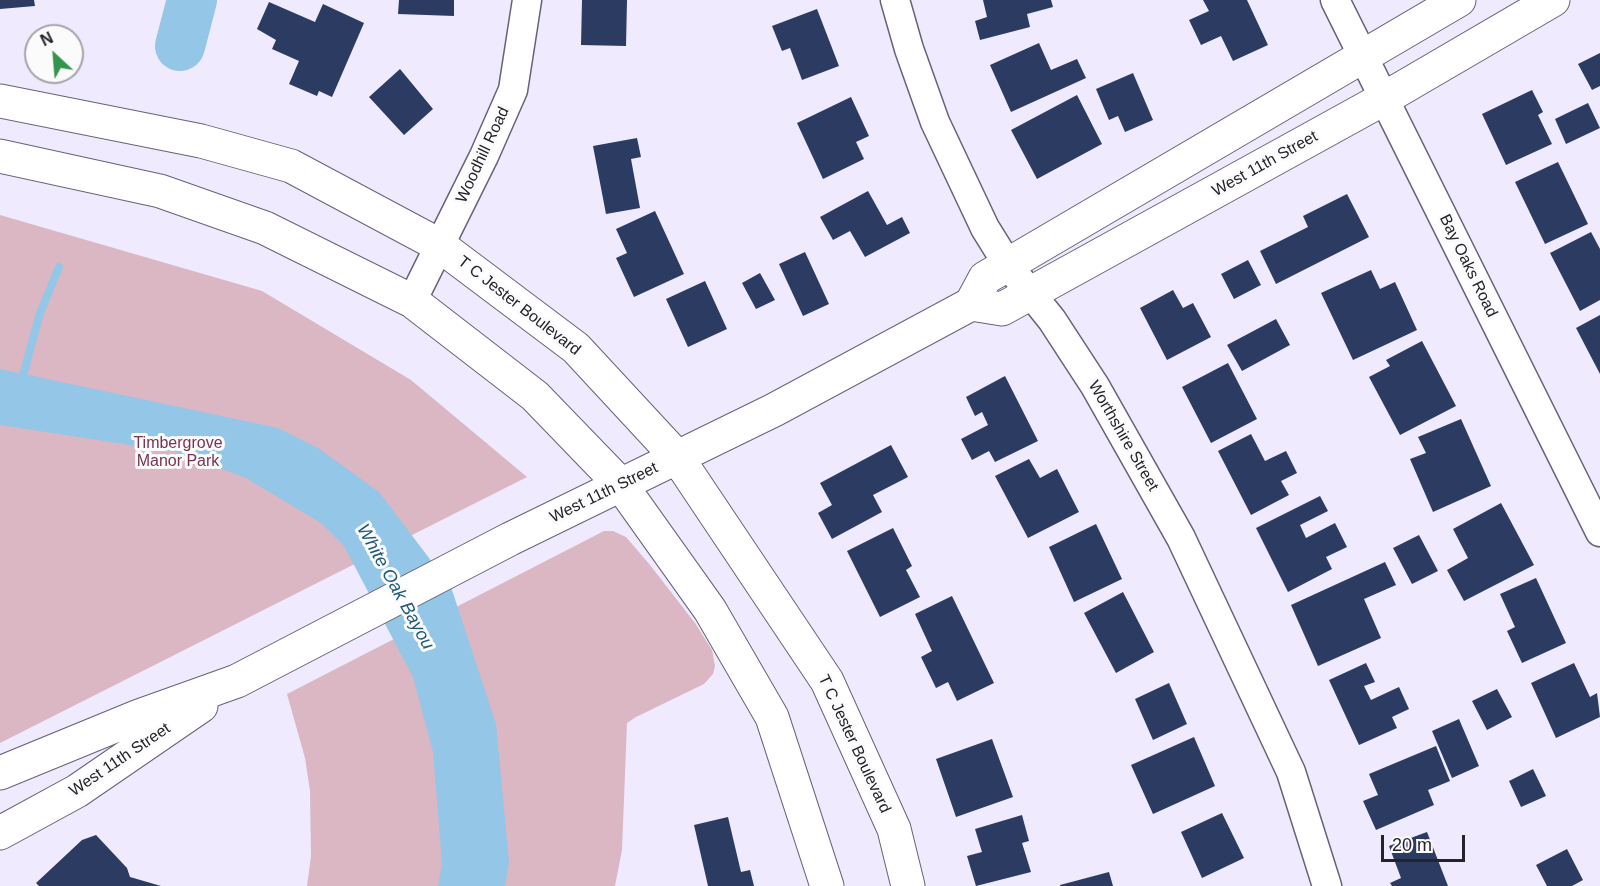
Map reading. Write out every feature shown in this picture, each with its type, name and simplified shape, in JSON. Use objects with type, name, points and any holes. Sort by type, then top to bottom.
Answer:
[{"type":"main road","points":[[971,304],[986,278],[1459,0]]},
{"type":"main road","name":"West 11th Street","points":[[0,773],[139,716],[237,681],[510,539],[774,410],[971,304],[1002,309],[1385,98],[1553,0]]},
{"type":"main road","name":"T C Jester Boulevard","points":[[0,101],[191,139],[291,166],[439,245],[576,348],[677,457],[827,681],[894,829],[908,886]]},
{"type":"main road","points":[[0,156],[160,191],[265,228],[412,301],[535,396],[621,485],[710,610],[772,717],[827,886]]},
{"type":"main road","name":"West 11th Street","points":[[0,833],[77,791],[237,681]]},
{"type":"street","name":"Woodhill Road","points":[[412,301],[484,156],[513,90],[527,0]]},
{"type":"street","name":"Worthshire Street","points":[[896,0],[909,49],[939,133],[985,228],[1008,265],[1033,293],[1095,386],[1181,538],[1291,772],[1327,886]]},
{"type":"street","name":"Bay Oaks Road","points":[[1335,0],[1600,532]]},
{"type":"green space","name":"Timbergrove Manor Park","points":[[0,215],[262,291],[411,380],[527,477],[0,743]]},
{"type":"green space","points":[[604,531],[613,531],[626,537],[650,565],[695,623],[712,650],[715,666],[713,674],[704,684],[627,723],[622,850],[615,886],[307,886],[311,856],[310,791],[305,758],[287,694]]},
{"type":"water","name":"White Oak Bayou","points":[[0,369],[278,428],[318,448],[379,492],[451,587],[496,724],[509,862],[505,886],[438,886],[442,863],[433,752],[413,677],[344,546],[321,523],[246,478],[176,452],[0,425]]},
{"type":"building","points":[[0,0],[34,0],[35,6],[0,9]]},
{"type":"building","points":[[399,0],[454,0],[454,16],[398,14]]},
{"type":"building","points":[[582,0],[627,0],[626,46],[581,45]]},
{"type":"building","points":[[983,0],[1051,0],[1053,7],[1027,14],[1030,27],[980,40],[975,21],[987,17]]},
{"type":"building","points":[[1203,0],[1247,0],[1268,45],[1233,61],[1221,36],[1201,45],[1189,20],[1209,11]]},
{"type":"building","points":[[269,2],[315,22],[323,4],[364,23],[332,97],[319,91],[317,96],[289,84],[299,61],[272,49],[276,40],[257,29]]},
{"type":"building","points":[[817,9],[839,66],[802,80],[790,48],[782,51],[772,26]]},
{"type":"building","points":[[1039,43],[1051,70],[1077,59],[1086,78],[1011,112],[990,65]]},
{"type":"building","points":[[1600,53],[1600,86],[1592,90],[1578,64]]},
{"type":"building","points":[[400,69],[433,109],[404,135],[369,97]]},
{"type":"building","points":[[1133,73],[1153,120],[1125,132],[1118,116],[1109,120],[1096,89]]},
{"type":"building","points":[[1532,90],[1543,112],[1538,115],[1552,144],[1506,165],[1482,114]]},
{"type":"building","points":[[1077,95],[1102,144],[1037,179],[1011,130]]},
{"type":"building","points":[[851,97],[869,136],[856,142],[864,159],[823,179],[797,123]]},
{"type":"building","points":[[1588,103],[1600,128],[1566,144],[1555,119]]},
{"type":"building","points":[[637,138],[641,157],[631,159],[640,208],[606,214],[593,146]]},
{"type":"building","points":[[1558,162],[1588,224],[1545,244],[1515,182]]},
{"type":"building","points":[[868,191],[887,225],[902,217],[910,233],[865,257],[850,231],[833,240],[820,217]]},
{"type":"building","points":[[1347,194],[1369,237],[1276,284],[1260,251],[1308,227],[1303,216]]},
{"type":"building","points":[[655,211],[684,274],[634,297],[616,258],[627,253],[616,229]]},
{"type":"building","points":[[1591,232],[1600,249],[1600,300],[1580,311],[1550,253]]},
{"type":"building","points":[[805,252],[829,304],[803,316],[779,264]]},
{"type":"building","points":[[1248,260],[1261,285],[1234,299],[1221,274]]},
{"type":"building","points":[[1371,270],[1380,289],[1395,282],[1417,330],[1353,360],[1321,293]]},
{"type":"building","points":[[760,273],[775,300],[756,309],[742,283]]},
{"type":"building","points":[[705,281],[727,329],[688,347],[666,299]]},
{"type":"building","points":[[1173,290],[1183,308],[1193,303],[1211,337],[1167,360],[1140,308]]},
{"type":"building","points":[[1600,315],[1600,374],[1576,328]]},
{"type":"building","points":[[1276,319],[1290,345],[1242,371],[1227,345]]},
{"type":"building","points":[[1422,341],[1456,406],[1400,435],[1369,377],[1390,366],[1386,360]]},
{"type":"building","points":[[1228,363],[1257,419],[1211,443],[1182,387]]},
{"type":"building","points":[[1005,376],[1038,441],[995,462],[989,451],[972,460],[961,439],[988,425],[982,412],[975,416],[966,397]]},
{"type":"building","points":[[1461,419],[1491,486],[1433,512],[1410,459],[1426,453],[1418,437]]},
{"type":"building","points":[[1251,434],[1265,461],[1286,451],[1297,473],[1281,481],[1289,495],[1251,515],[1218,451]]},
{"type":"building","points":[[891,445],[908,477],[873,495],[882,512],[832,539],[818,513],[832,505],[820,483]]},
{"type":"building","points":[[1029,459],[1040,478],[1057,469],[1079,512],[1028,538],[995,476]]},
{"type":"building","points":[[1320,496],[1328,511],[1300,525],[1306,538],[1335,523],[1347,547],[1326,557],[1332,569],[1288,592],[1256,528]]},
{"type":"building","points":[[1501,503],[1534,565],[1464,601],[1447,570],[1468,558],[1453,529]]},
{"type":"building","points":[[1096,524],[1122,579],[1074,602],[1049,547]]},
{"type":"building","points":[[893,528],[912,566],[906,570],[920,597],[880,617],[847,551]]},
{"type":"building","points":[[1419,535],[1438,571],[1412,584],[1393,548]]},
{"type":"building","points":[[1385,562],[1396,585],[1364,599],[1381,638],[1318,666],[1291,605]]},
{"type":"building","points":[[1536,578],[1566,643],[1522,663],[1507,631],[1515,627],[1500,594]]},
{"type":"building","points":[[1123,592],[1154,652],[1116,673],[1084,613]]},
{"type":"building","points":[[952,596],[994,683],[957,701],[948,682],[936,688],[921,657],[932,651],[915,614]]},
{"type":"building","points":[[1366,663],[1375,682],[1364,686],[1371,700],[1399,687],[1409,709],[1392,717],[1397,728],[1359,745],[1329,680]]},
{"type":"building","points":[[1574,663],[1590,697],[1597,693],[1600,717],[1556,738],[1531,683]]},
{"type":"building","points":[[1169,683],[1187,724],[1153,740],[1135,699]]},
{"type":"building","points":[[1497,689],[1512,717],[1487,730],[1472,701]]},
{"type":"building","points":[[1459,719],[1479,766],[1452,778],[1432,731]]},
{"type":"building","points":[[1194,737],[1215,786],[1153,814],[1131,765]]},
{"type":"building","points":[[992,739],[1013,797],[956,817],[936,759]]},
{"type":"building","points":[[1436,746],[1450,781],[1428,790],[1434,805],[1376,830],[1363,801],[1378,795],[1369,774]]},
{"type":"building","points":[[1533,769],[1546,796],[1521,807],[1509,781]]},
{"type":"building","points":[[1222,813],[1244,858],[1202,878],[1181,832]]},
{"type":"building","points":[[1022,815],[1029,841],[1022,843],[1031,872],[976,886],[967,856],[982,852],[975,829]]},
{"type":"building","points":[[728,817],[741,872],[750,870],[754,886],[708,886],[694,825]]},
{"type":"building","points":[[1427,832],[1448,886],[1392,886],[1390,883],[1401,878],[1389,846]]},
{"type":"building","points":[[96,835],[127,868],[130,877],[161,886],[39,886],[36,883],[82,840]]},
{"type":"building","points":[[1567,849],[1583,880],[1572,886],[1547,886],[1536,865]]},
{"type":"building","points":[[1109,872],[1113,886],[1060,886],[1060,885]]},
{"type":"waterway","points":[[180,46],[192,0]]},
{"type":"waterway","points":[[21,383],[40,313],[59,267]]}]
